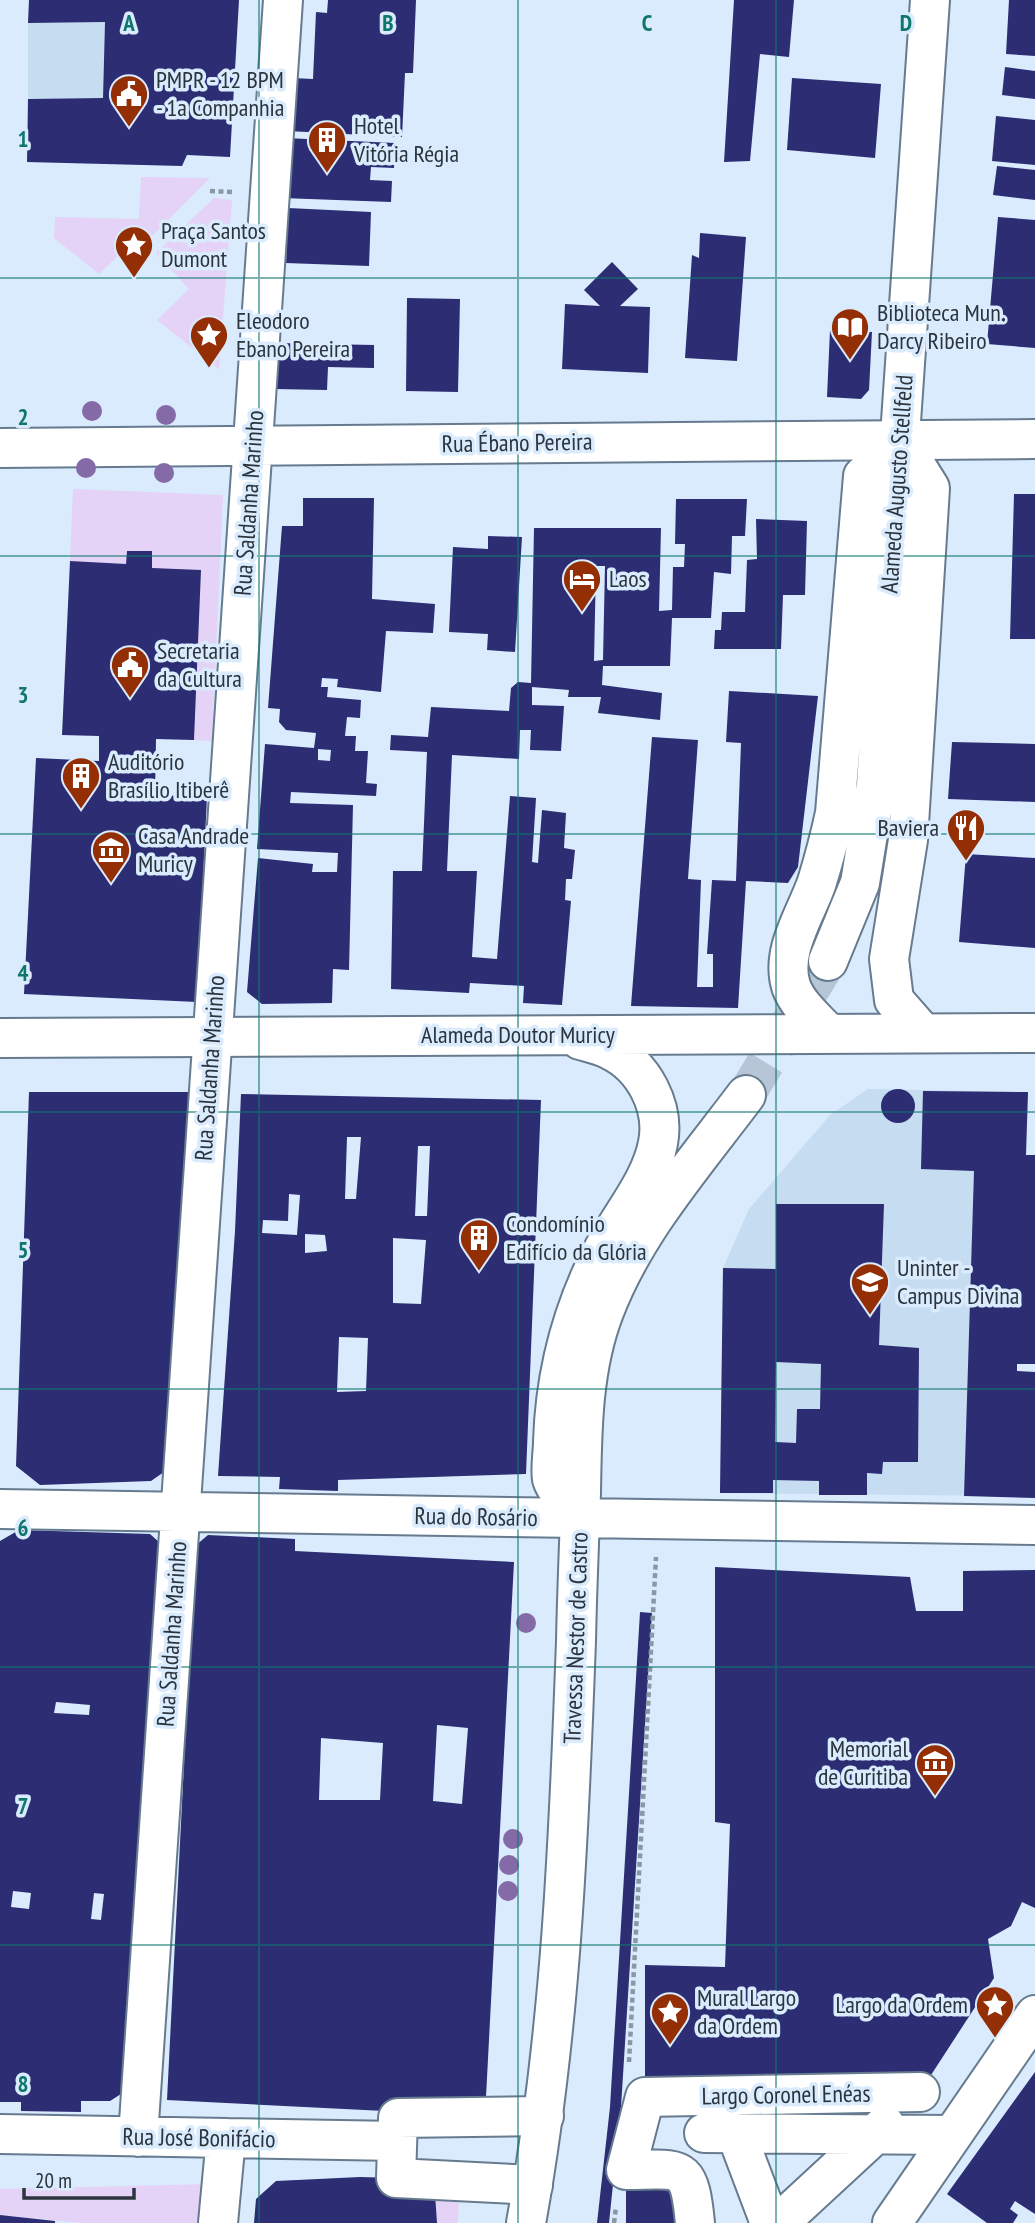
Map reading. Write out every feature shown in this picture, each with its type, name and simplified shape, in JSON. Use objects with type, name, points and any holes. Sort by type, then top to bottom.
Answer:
[{"type":"street","name":"Rua Saldanha Marinho","points":[[138,2137],[283,0]]},
{"type":"street","name":"Alameda Augusto Stellfeld","points":[[828,961],[860,883],[870,836],[930,0]]},
{"type":"street","name":"Rua Ébano Pereira","points":[[0,448],[1035,439]]},
{"type":"street","points":[[828,1033],[799,1001],[791,986],[788,965],[792,946],[826,852],[835,813],[863,476],[900,440],[930,488],[908,840],[889,959],[894,999],[922,1032]]},
{"type":"street","name":"Alameda Doutor Muricy","points":[[0,1038],[1035,1033]]},
{"type":"street","points":[[561,1035],[611,1050],[635,1067],[652,1094],[660,1119],[658,1145],[644,1178],[602,1251],[578,1304],[563,1353],[554,1400],[552,1479],[580,1518]]},
{"type":"street","name":"Travessa Nestor de Castro","points":[[526,2223],[544,2116],[558,1966],[570,1775],[585,1397],[603,1312],[620,1277],[666,1203],[746,1095]]},
{"type":"street","name":"Rua do Rosário","points":[[0,1509],[1035,1525]]},
{"type":"street","points":[[892,2223],[1035,2015]]},
{"type":"street","name":"Largo Coronel Enéas","points":[[643,2105],[645,2097],[920,2092],[779,2223]]},
{"type":"street","points":[[643,2105],[626,2170],[674,2170],[685,2178],[692,2188],[695,2223]]},
{"type":"street","points":[[533,2185],[396,2178],[398,2118],[544,2116]]},
{"type":"street","points":[[770,2223],[720,2133],[952,2135]]},
{"type":"street","name":"Rua José Bonifácio","points":[[0,2134],[397,2141]]},
{"type":"street","points":[[218,2223],[226,2138]]},
{"type":"path","points":[[210,191],[240,193]]},
{"type":"path","points":[[643,2105],[627,2104],[658,1521]]},
{"type":"shaded area","points":[[105,22],[103,98],[28,99],[28,23]]},
{"type":"shaded area","points":[[141,177],[210,178],[146,242],[139,236],[99,274],[54,238],[55,217],[139,219]]},
{"type":"shaded area","points":[[214,198],[232,200],[219,369],[157,320],[189,289],[156,253]]},
{"type":"shaded area","points":[[73,489],[223,495],[212,741],[194,740],[152,568],[152,552],[127,551],[126,564],[70,561]]},
{"type":"shaded area","name":"Uninter - Campus Divina","points":[[868,1089],[1028,1092],[1019,1261],[1014,1496],[720,1493],[723,1268],[749,1209],[830,1115]]},
{"type":"shaded area","points":[[434,2179],[459,2197],[458,2223],[437,2223]]},
{"type":"shaded area","points":[[212,2184],[209,2223],[81,2223],[0,2215],[0,2189]]},
{"type":"building","points":[[29,0],[239,0],[230,157],[187,155],[182,166],[27,162],[28,99],[103,98],[105,22],[28,23]]},
{"type":"building","points":[[328,0],[416,0],[413,73],[405,73],[402,137],[288,131],[292,78],[313,79],[316,12],[327,13]]},
{"type":"building","points":[[734,0],[794,0],[789,57],[760,54],[750,161],[724,162]]},
{"type":"building","points":[[1009,0],[1035,0],[1035,56],[1006,54]]},
{"type":"building","points":[[1005,67],[1035,71],[1035,99],[1002,95]]},
{"type":"building","points":[[792,78],[881,84],[875,158],[787,150]]},
{"type":"building","points":[[996,116],[1035,120],[1035,165],[992,161]]},
{"type":"building","name":"Hotel Vitória Régia","points":[[285,138],[395,143],[394,168],[371,167],[370,180],[392,181],[391,202],[282,198]]},
{"type":"building","points":[[997,166],[1035,170],[1035,200],[993,195]]},
{"type":"building","points":[[288,208],[371,212],[369,266],[286,263]]},
{"type":"building","points":[[998,217],[1035,220],[1035,348],[987,344]]},
{"type":"building","points":[[700,233],[746,237],[737,361],[685,358],[692,255],[699,258]]},
{"type":"building","points":[[612,262],[638,289],[620,306],[650,307],[648,373],[562,369],[565,304],[600,306],[584,290]]},
{"type":"building","points":[[407,298],[460,299],[458,392],[406,391]]},
{"type":"building","name":"Biblioteca Mun. Darcy Ribeiro","points":[[830,330],[872,332],[869,390],[861,399],[827,397]]},
{"type":"building","points":[[276,343],[374,345],[374,368],[328,367],[327,390],[275,389]]},
{"type":"building","points":[[1014,494],[1035,494],[1035,639],[1010,639]]},
{"type":"building","points":[[303,498],[374,498],[372,599],[435,604],[433,633],[386,631],[381,692],[337,687],[338,679],[322,678],[321,687],[328,687],[327,697],[361,700],[360,718],[347,717],[345,736],[356,736],[355,751],[368,751],[366,783],[377,784],[376,796],[291,792],[290,803],[353,805],[349,970],[333,969],[332,1003],[262,1004],[247,992],[258,858],[313,864],[312,872],[337,872],[338,853],[257,849],[265,744],[314,748],[316,733],[286,730],[279,722],[280,709],[268,708],[282,526],[303,526]],"holes":[[[318,749],[331,750],[330,761],[318,760]]]},
{"type":"building","points":[[676,499],[747,499],[745,536],[732,536],[731,574],[714,572],[711,618],[672,618],[670,666],[603,666],[602,685],[662,693],[660,720],[598,713],[601,697],[568,697],[569,690],[532,687],[532,705],[564,706],[561,751],[530,750],[531,730],[520,730],[519,759],[452,755],[447,871],[477,871],[472,957],[497,959],[510,796],[536,798],[532,862],[538,863],[542,810],[566,813],[564,848],[575,850],[572,879],[566,879],[565,900],[571,901],[562,1005],[523,1003],[524,986],[470,983],[469,993],[391,989],[393,871],[422,871],[427,752],[390,750],[391,735],[428,737],[431,707],[509,711],[511,688],[518,682],[531,683],[534,528],[661,528],[659,611],[672,610],[673,567],[684,567],[685,544],[675,544]],"holes":[[[596,566],[605,566],[603,660],[594,661]]]},
{"type":"building","points":[[756,519],[807,521],[805,595],[783,595],[781,649],[714,649],[715,630],[721,630],[722,612],[745,612],[747,560],[757,559]]},
{"type":"building","points":[[488,536],[522,537],[515,652],[487,650],[488,634],[449,632],[453,547],[488,549]]},
{"type":"building","points":[[127,551],[152,551],[152,568],[201,570],[194,740],[156,739],[155,795],[207,797],[197,1002],[24,994],[36,758],[99,761],[99,736],[62,735],[70,561],[126,564]]},
{"type":"building","points":[[729,691],[818,696],[798,867],[788,883],[746,881],[738,1008],[631,1006],[652,737],[698,740],[688,879],[701,880],[697,987],[713,987],[713,954],[707,954],[712,880],[736,881],[741,743],[726,742]]},
{"type":"building","points":[[952,742],[1035,744],[1035,802],[948,799]]},
{"type":"building","points":[[966,854],[1035,858],[1035,948],[959,942]]},
{"type":"building","points":[[898,1089],[910,1094],[915,1106],[910,1118],[898,1123],[886,1118],[881,1106],[886,1094]]},
{"type":"building","points":[[923,1091],[1028,1092],[1026,1155],[1035,1155],[1035,1364],[1017,1364],[1017,1371],[1035,1372],[1035,1498],[964,1496],[974,1171],[921,1169]]},
{"type":"building","points":[[29,1092],[194,1092],[174,1465],[151,1481],[40,1485],[16,1466]]},
{"type":"building","points":[[241,1094],[541,1100],[526,1474],[338,1480],[338,1491],[279,1489],[280,1477],[218,1476],[235,1231]],"holes":[[[347,1137],[361,1137],[356,1199],[345,1199]],[[418,1146],[430,1146],[427,1216],[415,1216]],[[289,1194],[300,1195],[297,1235],[262,1233],[263,1220],[288,1221]],[[305,1234],[325,1235],[327,1251],[305,1253]],[[393,1238],[426,1240],[421,1304],[393,1303]],[[339,1337],[368,1338],[366,1391],[337,1392]]]},
{"type":"building","points":[[776,1204],[884,1204],[879,1345],[919,1348],[918,1462],[883,1462],[882,1474],[867,1473],[867,1495],[819,1495],[819,1481],[773,1480],[773,1493],[720,1493],[723,1268],[776,1269]],"holes":[[[776,1362],[821,1364],[820,1409],[797,1409],[796,1443],[775,1442]]]},
{"type":"building","points":[[19,1530],[150,1534],[169,1551],[121,2094],[110,2101],[81,2101],[81,2112],[21,2111],[21,2102],[0,2102],[0,1541]],"holes":[[[56,1702],[90,1705],[89,1715],[54,1713]],[[13,1891],[31,1893],[29,1909],[11,1907]],[[94,1893],[104,1894],[101,1920],[91,1919]]]},
{"type":"building","points":[[208,1535],[295,1539],[295,1551],[514,1562],[485,2116],[167,2100],[195,1546]],"holes":[[[437,1725],[468,1728],[462,1804],[433,1801]],[[321,1738],[383,1743],[380,1800],[319,1800]]]},
{"type":"building","points":[[715,1567],[910,1577],[916,1611],[963,1611],[963,1571],[1035,1570],[1035,1908],[1022,1902],[1011,1926],[988,1939],[994,1978],[920,2092],[645,2097],[645,1965],[725,1967],[730,1824],[715,1822]]},
{"type":"building","points":[[640,1612],[652,1613],[621,2107],[609,2223],[597,2223],[610,2107]]},
{"type":"building","points":[[1035,2072],[1035,2214],[1015,2201],[1010,2209],[1018,2215],[1013,2223],[987,2223],[947,2194]]},
{"type":"building","points":[[626,2170],[674,2170],[695,2223],[626,2223]]},
{"type":"building","points":[[360,2177],[434,2179],[437,2223],[254,2223],[256,2199],[276,2181]]},
{"type":"building","points":[[0,2215],[55,2221],[55,2223],[0,2223]]},
{"type":"tunnel","points":[[746,1095],[828,961]]},
{"type":"place","name":"PMPR - 12 BPM - 1a Companhia","points":[[129,128]]},
{"type":"place","name":"Hotel Vitória Régia","points":[[327,174]]},
{"type":"place","name":"Praça Santos Dumont","points":[[134,279]]},
{"type":"place","name":"Biblioteca Mun. Darcy Ribeiro","points":[[850,361]]},
{"type":"place","name":"Eleodoro Ebano Pereira","points":[[209,369]]},
{"type":"place","name":"Laos","points":[[582,613]]},
{"type":"place","name":"Secretaria da Cultura","points":[[130,699]]},
{"type":"place","name":"Auditório Brasílio Itiberê","points":[[81,810]]},
{"type":"place","name":"Baviera","points":[[966,862]]},
{"type":"place","name":"Casa Andrade Muricy","points":[[111,884]]},
{"type":"place","name":"Condomínio Edifício da Glória","points":[[479,1272]]},
{"type":"place","name":"Uninter - Campus Divina","points":[[870,1316]]},
{"type":"place","name":"Memorial de Curitiba","points":[[935,1797]]},
{"type":"place","name":"Largo da Ordem","points":[[995,2039]]},
{"type":"place","name":"Mural Largo da Ordem","points":[[670,2046]]}]
